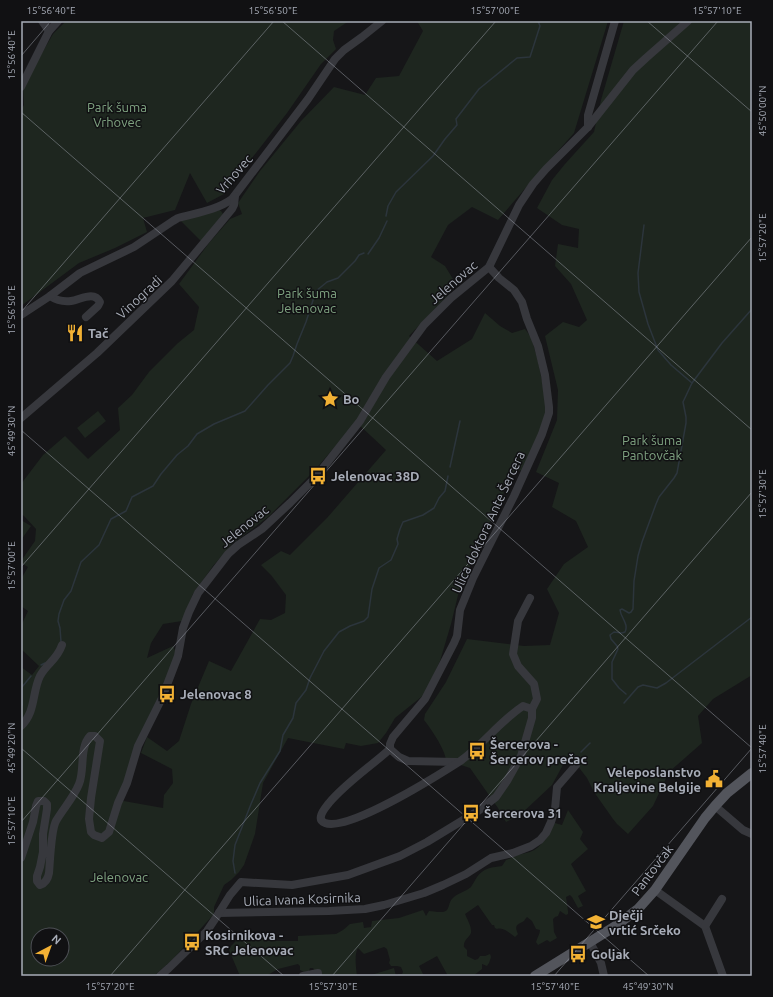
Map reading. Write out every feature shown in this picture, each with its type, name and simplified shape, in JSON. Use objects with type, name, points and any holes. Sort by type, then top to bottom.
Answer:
[{"type":"main road","name":"Pantovčak","points":[[535,976],[624,920],[638,909],[655,890],[715,806],[727,793],[752,773]]},
{"type":"street","points":[[42,21],[49,31]]},
{"type":"street","points":[[21,87],[49,31],[58,21]]},
{"type":"street","name":"Vrhovec","points":[[21,315],[50,296],[80,273],[134,247],[178,218],[214,209],[228,202],[235,196],[308,99],[335,60],[344,50],[382,21]]},
{"type":"street","points":[[588,127],[588,115],[615,21]]},
{"type":"street","name":"Jelenovac","points":[[21,858],[33,822],[36,806],[38,802],[44,801],[47,804],[47,809],[37,881],[40,885],[46,881],[49,873],[55,822],[80,784],[84,744],[90,736],[95,736],[100,741],[91,798],[89,819],[91,832],[102,838],[109,832],[118,804],[127,783],[138,746],[162,698],[178,656],[183,628],[198,593],[228,554],[238,544],[262,529],[315,478],[360,421],[386,377],[424,325],[451,298],[489,267],[519,205],[533,184],[588,127],[633,70],[688,21]]},
{"type":"street","name":"Vinogradi","points":[[21,418],[97,353],[172,281],[227,215],[234,205],[235,196]]},
{"type":"street","points":[[222,205],[227,210],[227,215]]},
{"type":"street","name":"Ulica doktora Ante Šercera","points":[[489,267],[499,278],[514,290],[522,302],[525,314],[538,346],[545,374],[549,413],[542,434],[514,496],[473,578],[460,610],[457,636],[454,644],[425,699],[393,737],[390,744],[390,749],[337,794],[321,814],[321,819],[323,822],[329,824],[342,823],[375,811],[417,788],[458,762],[472,752],[499,726],[523,706],[532,710]]},
{"type":"street","points":[[50,296],[55,299],[69,302],[95,296],[100,302],[98,306],[86,317]]},
{"type":"street","points":[[160,976],[207,931],[230,895],[241,882],[292,885],[348,875],[400,856],[427,842],[478,811],[496,797],[507,781],[520,756],[532,718],[532,710],[537,699],[534,684],[518,666],[513,654],[518,621],[530,598]]},
{"type":"street","points":[[21,726],[27,720],[41,674],[58,655],[62,645]]},
{"type":"street","points":[[390,749],[399,757],[408,761],[458,762]]},
{"type":"street","name":"Ulica Ivana Kosirnika","points":[[219,913],[365,909],[424,893],[466,874],[491,858],[513,853],[531,846],[540,840],[546,833],[551,822],[555,809],[557,787],[576,765]]},
{"type":"street","points":[[715,806],[743,830],[752,834]]},
{"type":"street","points":[[655,890],[705,926],[723,976]]},
{"type":"street","points":[[705,926],[722,899]]},
{"type":"street","points":[[590,942],[601,963],[604,976]]},
{"type":"street","points":[[303,976],[318,973]]},
{"type":"green space","name":"Park šuma Vrhovec","points":[[66,21],[349,21],[334,31],[333,40],[336,49],[321,64],[287,113],[224,194],[207,203],[190,173],[175,210],[143,218],[147,232],[115,248],[79,263],[21,306],[21,110],[24,105],[23,86],[53,34]]},
{"type":"green space","name":"Park šuma Jelenovac","points":[[417,21],[608,21],[574,133],[498,220],[472,207],[448,225],[431,257],[445,266],[453,279],[448,295],[409,336],[437,361],[472,339],[485,313],[500,326],[512,333],[525,329],[531,337],[538,361],[548,411],[524,470],[515,471],[504,485],[503,500],[488,525],[460,587],[440,661],[425,694],[395,718],[378,743],[361,746],[346,743],[344,749],[288,738],[263,783],[255,834],[244,865],[231,880],[224,885],[214,907],[214,914],[173,959],[154,976],[21,976],[21,667],[32,675],[39,666],[21,649],[21,626],[28,611],[21,606],[21,579],[28,567],[21,563],[21,561],[35,541],[36,529],[21,514],[21,484],[43,455],[65,436],[88,459],[120,430],[118,408],[132,395],[149,372],[178,343],[194,330],[199,307],[179,284],[209,243],[230,219],[242,214],[238,203],[260,171],[301,121],[334,87],[365,95],[376,78],[399,76],[423,31]],"holes":[[[356,422],[386,450],[327,518],[290,555],[281,551],[261,565],[271,575],[286,595],[285,613],[271,620],[260,619],[231,671],[209,661],[191,704],[179,741],[167,751],[147,737],[141,753],[172,769],[173,783],[164,795],[163,808],[118,800],[177,655],[173,646],[147,658],[151,643],[163,624],[182,621],[193,594],[213,566],[231,545],[268,517],[314,471]]]},
{"type":"green space","name":"Park šuma Pantovčak","points":[[624,21],[752,21],[752,675],[713,699],[698,716],[702,743],[669,772],[653,806],[628,834],[613,819],[594,792],[587,778],[570,756],[564,763],[552,785],[520,815],[506,822],[470,768],[446,760],[434,734],[424,720],[425,714],[446,682],[467,639],[524,646],[550,645],[559,613],[547,589],[564,564],[588,547],[576,521],[552,507],[559,483],[536,472],[557,420],[558,390],[545,336],[563,322],[579,327],[587,320],[571,284],[555,266],[558,244],[578,248],[579,229],[562,225],[537,208],[552,180],[594,132],[601,100]]},
{"type":"green space","points":[[219,210],[223,214],[201,241],[180,220]]},
{"type":"green space","points":[[98,411],[106,421],[85,438],[77,428]]},
{"type":"green space","points":[[21,520],[31,526],[21,540]]},
{"type":"green space","points":[[568,810],[583,832],[580,839],[588,849],[571,864],[586,891],[578,896],[583,906],[578,908],[570,895],[566,897],[568,914],[566,915],[560,911],[558,916],[553,919],[554,932],[557,938],[550,942],[547,940],[538,945],[536,942],[540,930],[536,929],[532,921],[527,917],[516,927],[518,934],[515,937],[509,932],[495,928],[478,905],[465,914],[471,933],[464,943],[464,947],[467,950],[467,956],[475,960],[480,956],[490,954],[491,957],[487,966],[482,964],[482,969],[473,976],[448,976],[437,956],[419,966],[424,976],[398,976],[398,974],[402,974],[403,972],[401,967],[391,966],[389,963],[390,960],[387,949],[384,947],[364,954],[358,948],[356,957],[357,976],[318,976],[313,968],[310,968],[309,971],[304,972],[300,970],[300,966],[298,964],[278,969],[266,976],[240,976],[229,950],[237,940],[254,939],[255,934],[266,933],[267,941],[298,941],[298,936],[336,934],[350,924],[363,922],[364,928],[371,927],[372,921],[399,918],[423,910],[426,916],[429,911],[445,911],[448,909],[452,899],[456,895],[471,887],[479,874],[485,870],[502,866],[506,860],[517,855],[530,852],[538,847],[545,840],[555,823],[562,825]]},
{"type":"green space","points":[[394,968],[396,976],[368,976]]},
{"type":"waterway","points":[[386,216],[388,206],[396,192],[433,156],[457,125],[456,119],[479,89],[517,58],[530,57],[540,26],[538,21]]},
{"type":"waterway","points":[[368,254],[379,238],[387,221]]},
{"type":"waterway","points":[[644,225],[638,273],[639,292],[648,324],[658,350],[671,365],[692,383]]},
{"type":"waterway","points":[[61,642],[58,621],[64,600],[71,591],[81,562],[99,545],[111,519],[126,511],[132,497],[153,486],[177,455],[188,446],[197,434],[214,424],[245,411],[290,363],[316,291],[327,282],[338,278],[359,255],[364,253]]},
{"type":"waterway","points":[[626,694],[612,679],[612,662],[618,649],[610,635],[614,632],[625,632],[626,626],[620,610],[622,609],[629,613],[633,609],[634,581],[642,542],[659,497],[677,473],[686,423],[683,402],[692,383],[722,343],[752,309]]},
{"type":"waterway","points":[[450,467],[460,421]]},
{"type":"waterway","points":[[235,873],[233,861],[235,845],[260,783],[280,751],[283,735],[293,718],[296,703],[306,690],[310,678],[324,651],[339,632],[364,621],[368,617],[372,589],[379,568],[391,560],[398,544],[397,539],[403,522],[423,515],[434,508],[439,498],[445,491],[448,476]]},
{"type":"waterway","points":[[624,703],[638,687],[643,685],[657,688],[666,683],[752,617]]},
{"type":"waterway","points":[[41,665],[45,663]]},
{"type":"waterway","points":[[21,707],[22,687],[31,676]]},
{"type":"waterway","name":"Jelenovac","points":[[581,752],[590,743]]},
{"type":"place","name":"Tač","points":[[75,333]]},
{"type":"place","name":"Bo","points":[[330,399]]},
{"type":"place","name":"Jelenovac 38D","points":[[318,476]]},
{"type":"place","name":"Jelenovac 8","points":[[167,694]]},
{"type":"place","name":"Šercerova - Šercerov prečac","points":[[477,751]]},
{"type":"place","name":"Veleposlanstvo Kraljevine Belgije","points":[[714,779]]},
{"type":"place","name":"Šercerova 31","points":[[471,813]]},
{"type":"place","name":"Dječji vrtić Srčeko","points":[[596,922]]},
{"type":"place","name":"Kosirnikova - SRC Jelenovac","points":[[192,942]]},
{"type":"place","name":"Goljak","points":[[578,954]]}]
